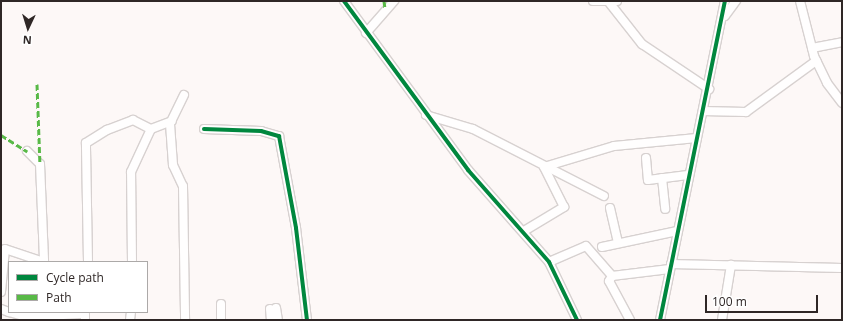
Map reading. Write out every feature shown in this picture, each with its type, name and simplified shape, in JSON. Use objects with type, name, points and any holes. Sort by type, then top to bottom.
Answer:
[{"type":"street","points":[[344,1],[426,115],[549,262],[577,320]]},
{"type":"street","points":[[366,33],[394,1]]},
{"type":"street","points":[[593,1],[612,2],[642,44],[709,89]]},
{"type":"street","points":[[660,320],[688,175],[709,89],[724,18],[726,1]]},
{"type":"street","points":[[724,18],[736,1]]},
{"type":"street","points":[[800,1],[816,61],[842,103]]},
{"type":"street","points":[[812,48],[842,42]]},
{"type":"street","points":[[704,111],[746,112],[816,61]]},
{"type":"street","points":[[184,95],[172,121],[173,165],[183,186],[185,320]]},
{"type":"street","points":[[426,115],[473,129],[544,167],[604,196]]},
{"type":"street","points":[[88,261],[86,144],[107,130],[133,120],[151,129]]},
{"type":"street","points":[[132,261],[132,172],[151,129],[172,121]]},
{"type":"street","points":[[204,129],[261,131],[279,136],[296,228],[306,320]]},
{"type":"street","points":[[544,167],[614,146],[697,138]]},
{"type":"street","points":[[27,151],[40,164],[44,261]]},
{"type":"street","points":[[646,158],[648,180],[688,175]]},
{"type":"street","points":[[524,231],[564,207],[544,167]]},
{"type":"street","points":[[662,178],[664,209]]},
{"type":"street","points":[[610,208],[618,243]]},
{"type":"street","points":[[602,247],[677,231]]},
{"type":"street","points":[[549,262],[586,246],[612,276]]},
{"type":"street","points":[[1,292],[5,249],[41,261]]},
{"type":"street","points":[[722,320],[731,265]]},
{"type":"street","points":[[612,276],[670,266],[731,265],[842,268]]},
{"type":"street","points":[[612,276],[609,280],[630,320]]},
{"type":"street","points":[[221,304],[221,320]]},
{"type":"street","points":[[271,320],[273,309],[278,320]]},
{"type":"street","points":[[12,313],[26,317],[68,313],[86,316]]},
{"type":"marked path","points":[[384,1],[385,8]]},
{"type":"marked path","points":[[37,84],[40,164]]},
{"type":"marked path","points":[[1,135],[27,151]]},
{"type":"cycle path","points":[[344,1],[468,170],[549,262],[577,320]]},
{"type":"cycle path","points":[[660,320],[725,1]]},
{"type":"cycle path","points":[[204,129],[261,131],[279,136],[296,228],[307,320]]}]
